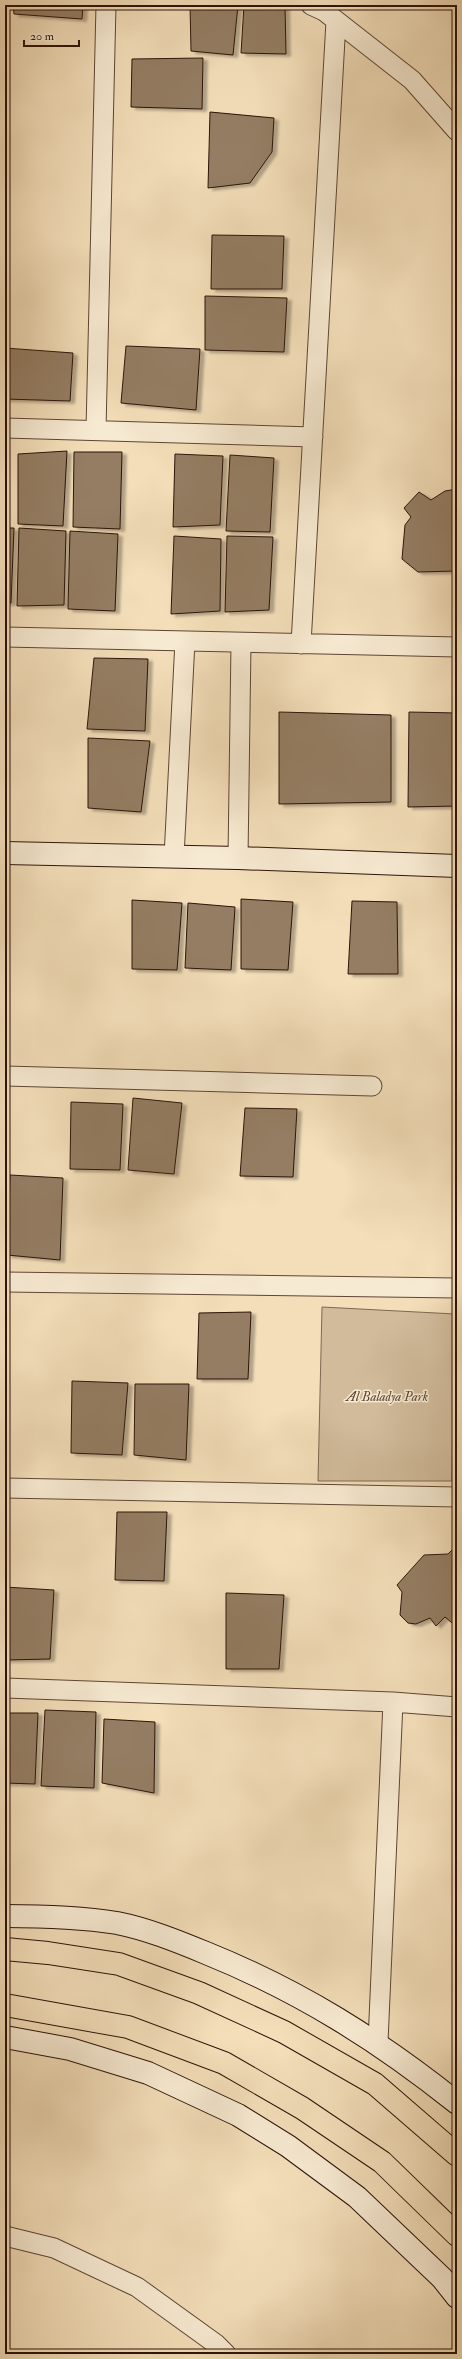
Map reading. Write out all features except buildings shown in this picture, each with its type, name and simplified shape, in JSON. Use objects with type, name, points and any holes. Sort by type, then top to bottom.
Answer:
[{"type":"main road","points":[[5,853],[238,858],[457,866]]},
{"type":"main road","points":[[5,1916],[74,1917],[118,1924],[177,1941],[248,1970],[322,2008],[378,2042],[457,2102]]},
{"type":"main road","points":[[5,1949],[48,1953],[119,1964],[206,1996],[284,2032],[375,2084],[457,2155]]},
{"type":"main road","points":[[5,2005],[128,2027],[224,2063],[302,2108],[382,2162],[457,2235]]},
{"type":"main road","points":[[5,2037],[70,2049],[148,2073],[238,2115],[288,2146],[357,2197],[442,2278],[457,2297]]},
{"type":"street","points":[[96,430],[106,5]]},
{"type":"street","points":[[311,5],[336,21],[412,80],[457,131]]},
{"type":"street","points":[[301,644],[336,21]]},
{"type":"street","points":[[5,428],[313,437]]},
{"type":"street","points":[[5,637],[457,647]]},
{"type":"street","points":[[174,857],[185,641]]},
{"type":"street","points":[[238,858],[241,642]]},
{"type":"street","points":[[5,1076],[372,1086]]},
{"type":"street","points":[[5,1282],[457,1288]]},
{"type":"street","points":[[5,1488],[457,1497]]},
{"type":"street","points":[[5,1688],[393,1702],[457,1707]]},
{"type":"street","points":[[378,2042],[393,1702]]},
{"type":"street","points":[[5,2236],[54,2248],[138,2287],[216,2344],[226,2354]]},
{"type":"green space","name":"Al Baladya Park","points":[[322,1307],[455,1314],[452,1481],[318,1481]]}]
